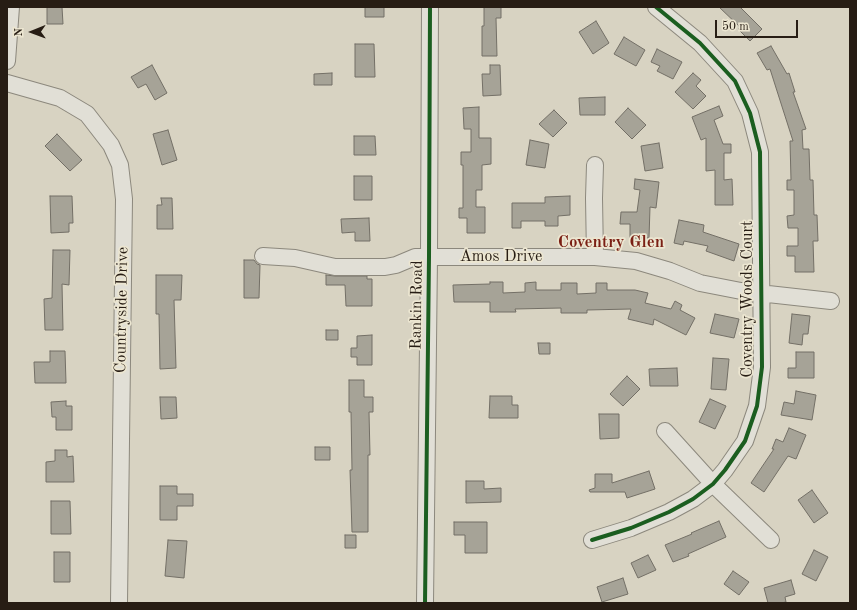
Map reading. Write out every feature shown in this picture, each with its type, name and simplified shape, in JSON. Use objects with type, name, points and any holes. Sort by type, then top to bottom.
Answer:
[{"type":"street","points":[[7,61],[11,7]]},
{"type":"street","name":"Rankin Road","points":[[425,603],[430,7]]},
{"type":"street","name":"Coventry Woods Court","points":[[592,540],[632,528],[669,512],[693,499],[713,484],[725,470],[744,441],[757,406],[762,368],[760,152],[750,113],[736,81],[700,43],[656,7]]},
{"type":"street","name":"Countryside Drive","points":[[7,83],[60,98],[87,114],[111,145],[120,165],[124,199],[119,603]]},
{"type":"street","points":[[595,165],[595,257]]},
{"type":"street","name":"Amos Drive","points":[[263,256],[295,258],[335,267],[386,267],[396,265],[415,257],[595,257],[636,261],[670,271],[700,283],[761,294],[831,301]]},
{"type":"street","points":[[665,431],[713,484],[771,540]]},
{"type":"building","points":[[47,7],[62,7],[63,24],[47,24]]},
{"type":"building","points":[[365,7],[384,7],[384,17],[365,17]]},
{"type":"building","points":[[484,7],[501,7],[501,18],[496,18],[497,56],[482,56],[482,26],[484,26]]},
{"type":"building","points":[[719,7],[740,7],[762,29],[750,41],[738,29],[740,27]]},
{"type":"building","points":[[596,21],[609,43],[593,54],[579,32]]},
{"type":"building","points":[[624,37],[645,50],[636,66],[614,54]]},
{"type":"building","points":[[355,44],[374,44],[375,77],[355,77]]},
{"type":"building","points":[[771,46],[787,74],[789,73],[795,92],[793,92],[806,129],[802,130],[803,149],[809,149],[810,180],[813,180],[814,215],[817,215],[818,241],[813,241],[814,272],[795,272],[795,256],[787,256],[787,246],[798,246],[798,228],[788,228],[787,216],[794,215],[794,190],[787,190],[787,180],[791,180],[790,141],[793,141],[770,69],[767,70],[757,53]]},
{"type":"building","points":[[657,49],[682,62],[673,79],[657,71],[660,66],[651,62]]},
{"type":"building","points":[[152,65],[167,93],[155,100],[146,84],[138,88],[131,77]]},
{"type":"building","points":[[490,65],[500,65],[501,95],[483,96],[482,74],[490,74]]},
{"type":"building","points":[[332,73],[332,85],[314,85],[314,74]]},
{"type":"building","points":[[693,73],[701,80],[696,86],[706,96],[693,109],[675,92]]},
{"type":"building","points":[[605,97],[605,115],[580,115],[579,98]]},
{"type":"building","points":[[719,106],[723,116],[714,120],[723,144],[731,144],[731,153],[724,153],[724,180],[732,179],[733,205],[715,205],[715,170],[706,171],[706,138],[701,140],[692,117]]},
{"type":"building","points":[[479,107],[479,138],[491,138],[491,164],[482,165],[482,190],[476,190],[476,207],[485,207],[485,233],[467,233],[467,218],[459,218],[459,208],[463,208],[463,165],[461,165],[461,152],[471,152],[471,129],[464,129],[463,108]]},
{"type":"building","points":[[628,108],[646,125],[632,139],[615,122]]},
{"type":"building","points":[[554,110],[567,123],[553,137],[539,124]]},
{"type":"building","points":[[168,130],[177,160],[162,165],[153,134]]},
{"type":"building","points":[[57,134],[82,160],[70,171],[45,146]]},
{"type":"building","points":[[354,136],[375,136],[376,155],[354,155]]},
{"type":"building","points":[[530,140],[549,144],[545,168],[526,165]]},
{"type":"building","points":[[659,143],[663,168],[645,171],[641,146]]},
{"type":"building","points":[[354,176],[372,176],[372,200],[354,200]]},
{"type":"building","points":[[635,179],[659,182],[656,208],[650,207],[649,238],[630,238],[630,224],[620,224],[621,212],[637,212],[640,190],[634,189]]},
{"type":"building","points":[[50,196],[72,196],[73,223],[69,223],[69,232],[51,233]]},
{"type":"building","points":[[570,196],[570,215],[558,216],[558,226],[545,226],[545,221],[521,221],[521,228],[512,228],[512,203],[545,203],[545,197]]},
{"type":"building","points":[[161,198],[172,198],[173,229],[157,229],[157,205],[162,205]]},
{"type":"building","points":[[369,218],[370,241],[355,241],[355,232],[342,233],[341,219]]},
{"type":"building","points":[[679,220],[704,225],[703,232],[739,244],[734,261],[706,251],[708,246],[684,241],[683,245],[674,243]]},
{"type":"building","points":[[53,250],[70,250],[69,285],[62,284],[63,330],[45,330],[44,299],[52,298]]},
{"type":"building","points":[[244,260],[254,260],[260,265],[259,298],[244,298]]},
{"type":"building","points":[[156,275],[182,275],[181,300],[174,300],[176,368],[160,369],[159,314],[156,314]]},
{"type":"building","points":[[326,275],[367,276],[367,279],[372,279],[372,306],[346,306],[345,285],[326,285]]},
{"type":"building","points":[[490,282],[503,282],[503,293],[525,292],[525,283],[536,282],[536,290],[561,290],[561,283],[577,283],[577,294],[596,293],[596,283],[607,283],[607,290],[635,290],[648,293],[645,303],[671,309],[675,301],[682,305],[680,310],[695,318],[686,335],[654,319],[653,325],[628,319],[631,309],[587,310],[587,313],[561,313],[561,308],[515,309],[516,312],[490,312],[490,302],[454,302],[453,285],[490,284]]},
{"type":"building","points":[[715,314],[739,319],[734,338],[710,333]]},
{"type":"building","points":[[792,314],[810,316],[808,334],[803,334],[802,345],[789,343]]},
{"type":"building","points":[[326,330],[338,330],[338,340],[326,340]]},
{"type":"building","points":[[372,335],[372,365],[357,365],[357,357],[351,357],[351,348],[357,348],[357,336]]},
{"type":"building","points":[[538,343],[550,343],[550,354],[539,354]]},
{"type":"building","points":[[50,351],[65,351],[66,383],[35,383],[34,362],[50,362]]},
{"type":"building","points":[[796,352],[814,352],[814,378],[788,378],[788,368],[796,368]]},
{"type":"building","points":[[713,358],[729,359],[726,390],[711,389]]},
{"type":"building","points":[[677,368],[678,386],[650,386],[649,369]]},
{"type":"building","points":[[627,376],[640,389],[623,406],[610,394]]},
{"type":"building","points":[[349,380],[364,380],[364,397],[373,397],[373,412],[369,412],[370,455],[368,455],[368,532],[352,532],[350,470],[352,470],[351,412],[349,412]]},
{"type":"building","points":[[796,391],[816,395],[812,420],[781,415],[784,402],[794,404]]},
{"type":"building","points":[[490,396],[512,396],[512,405],[518,405],[518,418],[489,418]]},
{"type":"building","points":[[160,397],[176,397],[177,418],[161,419]]},
{"type":"building","points":[[710,399],[726,406],[715,429],[699,422]]},
{"type":"building","points":[[66,401],[66,406],[72,406],[72,430],[56,430],[56,417],[52,417],[51,402]]},
{"type":"building","points":[[599,414],[619,414],[619,438],[600,439]]},
{"type":"building","points":[[789,428],[806,435],[796,459],[788,456],[764,492],[751,483],[774,449],[772,449],[776,439],[783,442]]},
{"type":"building","points":[[315,447],[330,447],[330,460],[315,460]]},
{"type":"building","points":[[55,450],[67,450],[67,457],[73,456],[74,482],[46,482],[46,462],[55,461]]},
{"type":"building","points":[[649,471],[655,489],[627,498],[625,492],[590,492],[589,490],[595,488],[595,474],[612,474],[612,483]]},
{"type":"building","points":[[466,481],[484,481],[484,489],[501,488],[501,502],[466,503]]},
{"type":"building","points":[[160,486],[177,486],[177,494],[193,494],[193,506],[177,506],[177,520],[160,520]]},
{"type":"building","points":[[812,490],[828,513],[814,523],[798,500]]},
{"type":"building","points":[[51,501],[70,501],[71,534],[51,534]]},
{"type":"building","points":[[719,521],[726,537],[688,554],[689,556],[673,562],[665,545]]},
{"type":"building","points":[[454,522],[487,522],[487,553],[465,553],[465,535],[454,535]]},
{"type":"building","points":[[345,535],[356,535],[356,548],[345,548]]},
{"type":"building","points":[[168,540],[187,541],[184,578],[165,576]]},
{"type":"building","points":[[814,550],[828,557],[816,581],[802,574]]},
{"type":"building","points":[[54,552],[70,552],[70,582],[54,582]]},
{"type":"building","points":[[648,555],[656,570],[638,578],[631,563]]},
{"type":"building","points":[[733,571],[749,582],[739,595],[724,584]]},
{"type":"building","points":[[623,578],[628,594],[602,602],[597,587]]},
{"type":"building","points":[[791,580],[795,594],[785,597],[786,602],[768,603],[764,588]]},
{"type":"cycle path","points":[[425,603],[430,7]]},
{"type":"cycle path","points":[[592,540],[631,528],[669,512],[693,499],[713,484],[725,470],[745,441],[757,406],[762,367],[760,152],[750,113],[735,81],[700,43],[656,7]]},
{"type":"district","name":"Coventry Glen","points":[[611,243]]}]
